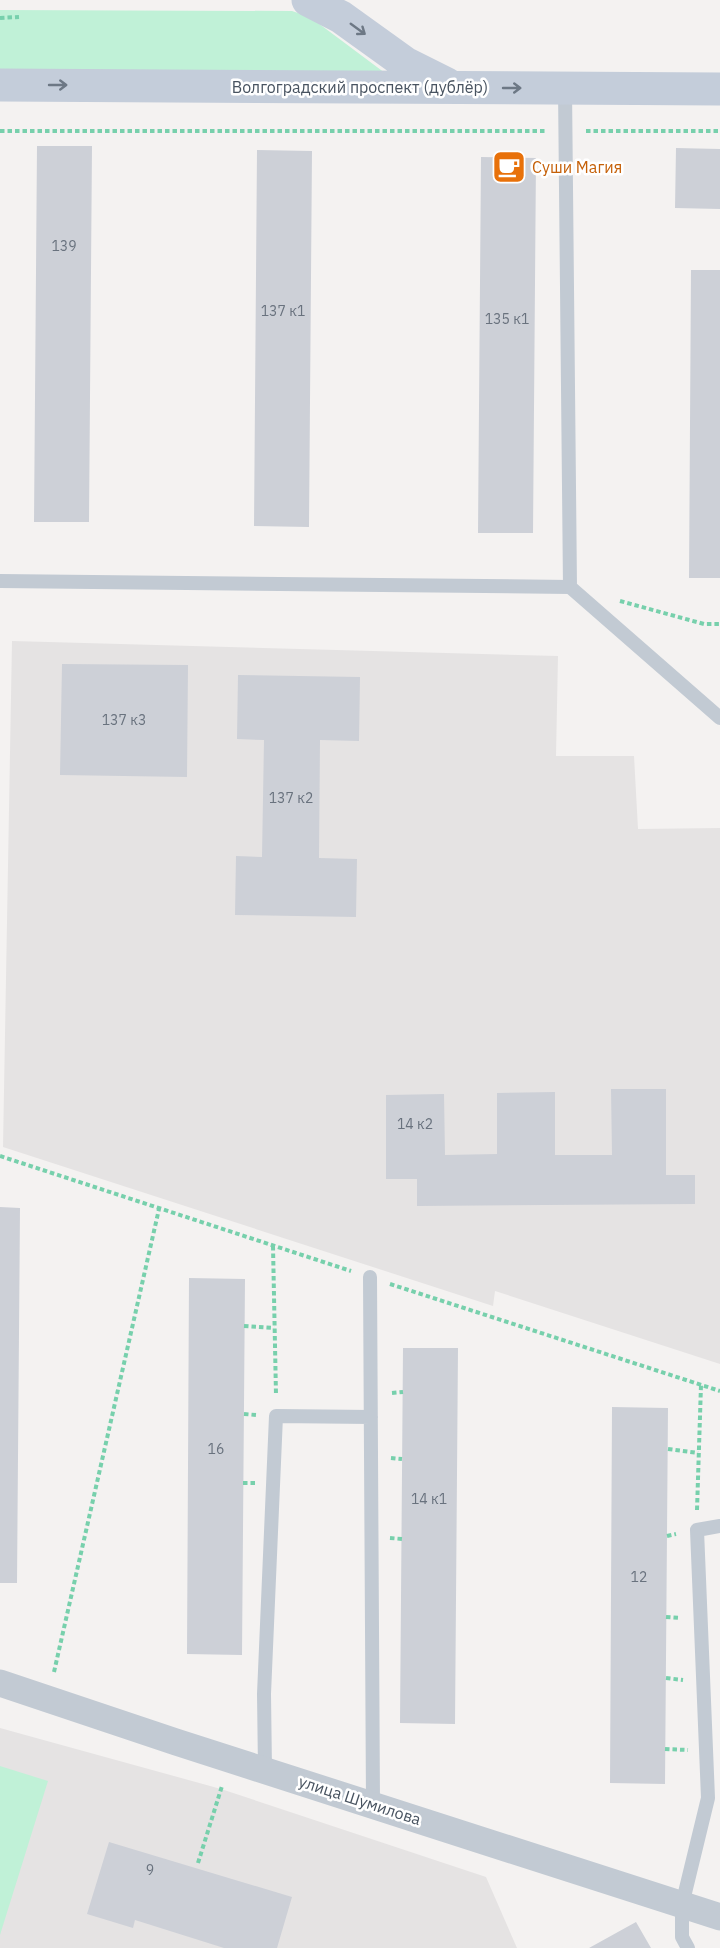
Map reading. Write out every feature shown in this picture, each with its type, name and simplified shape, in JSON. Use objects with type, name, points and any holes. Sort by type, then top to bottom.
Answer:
[{"type":"street","points":[[308,0],[341,17],[405,63],[453,88]]},
{"type":"street","name":"Волгоградский проспект (дублёр)","points":[[0,85],[720,89]]},
{"type":"street","name":"улица Шумилова","points":[[0,1683],[231,1760],[374,1804],[720,1917]]},
{"type":"lane","points":[[565,88],[570,587]]},
{"type":"lane","points":[[0,581],[570,587],[720,718]]},
{"type":"lane","points":[[370,1277],[374,1804]]},
{"type":"lane","points":[[265,1770],[264,1694],[276,1416],[371,1417]]},
{"type":"lane","points":[[688,1948],[682,1937],[682,1905],[708,1798],[697,1530],[720,1526]]},
{"type":"path","points":[[0,18],[19,17]]},
{"type":"path","points":[[0,131],[720,131]]},
{"type":"path","points":[[614,599],[704,624],[720,624]]},
{"type":"path","points":[[48,1699],[159,1209]]},
{"type":"path","points":[[273,1246],[276,1416]]},
{"type":"path","points":[[244,1326],[274,1328]]},
{"type":"path","points":[[697,1530],[701,1385]]},
{"type":"path","points":[[668,1449],[698,1453]]},
{"type":"path","points":[[198,1863],[231,1760]]},
{"type":"shaded area","points":[[12,641],[558,656],[556,756],[634,756],[638,829],[720,828],[720,1364],[495,1291],[493,1306],[3,1147]]},
{"type":"shaded area","points":[[0,1728],[221,1789],[486,1877],[517,1948],[0,1948]]},
{"type":"green space","points":[[0,10],[292,11],[310,17],[393,79],[0,80]]},
{"type":"green space","points":[[0,1766],[48,1781],[0,1935]]},
{"type":"building","points":[[37,146],[92,146],[89,522],[34,522]]},
{"type":"building","points":[[676,148],[720,149],[720,209],[675,208]]},
{"type":"building","points":[[257,150],[312,151],[309,527],[254,526]]},
{"type":"building","points":[[481,157],[536,158],[533,533],[478,533]]},
{"type":"building","points":[[691,270],[720,270],[720,578],[689,578]]},
{"type":"building","points":[[62,664],[188,665],[187,777],[60,775]]},
{"type":"building","points":[[238,675],[360,677],[359,741],[320,740],[319,858],[357,859],[356,917],[235,915],[236,856],[262,857],[264,740],[237,739]]},
{"type":"building","points":[[611,1089],[666,1089],[666,1175],[695,1175],[695,1204],[417,1206],[417,1179],[386,1179],[386,1095],[444,1094],[445,1155],[497,1154],[497,1093],[555,1092],[555,1155],[612,1155]]},
{"type":"building","points":[[0,1207],[20,1208],[17,1583],[0,1583]]},
{"type":"building","points":[[189,1278],[245,1279],[242,1655],[187,1654]]},
{"type":"building","points":[[403,1348],[458,1348],[455,1724],[400,1723]]},
{"type":"building","points":[[612,1407],[668,1408],[665,1784],[610,1783]]},
{"type":"building","points":[[109,1842],[292,1897],[277,1948],[224,1948],[135,1920],[133,1928],[87,1914]]},
{"type":"building","points":[[636,1922],[651,1948],[589,1948]]},
{"type":"place","name":"Суши Магия","points":[[509,167]]}]
